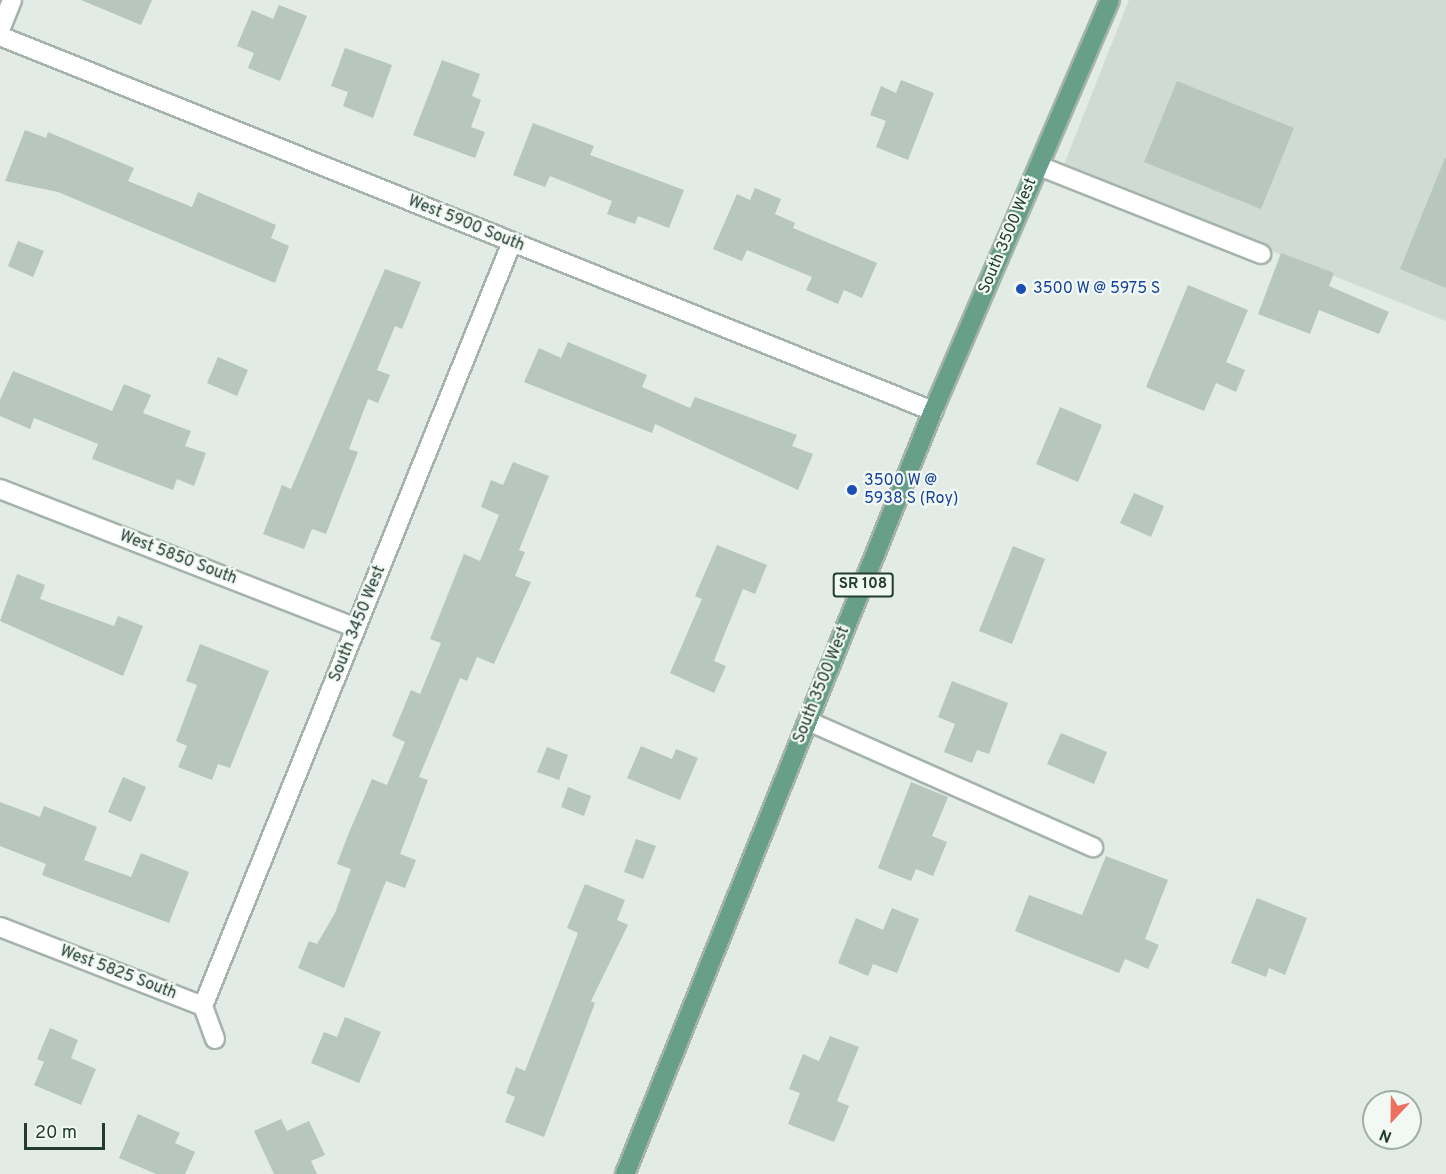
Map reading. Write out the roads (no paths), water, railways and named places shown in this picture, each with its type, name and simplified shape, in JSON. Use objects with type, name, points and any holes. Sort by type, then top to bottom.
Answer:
[{"type":"main road","name":"South 3500 West","points":[[625,1174],[933,411],[1110,0]]},
{"type":"street","points":[[0,30],[12,0]]},
{"type":"street","name":"West 5900 South","points":[[0,36],[933,411]]},
{"type":"street","points":[[1039,166],[1261,254]]},
{"type":"street","name":"South 3450 West","points":[[203,1006],[512,242]]},
{"type":"street","name":"West 5850 South","points":[[0,489],[356,628]]},
{"type":"street","points":[[808,721],[1093,847]]},
{"type":"street","name":"West 5825 South","points":[[0,927],[203,1006]]},
{"type":"street","points":[[203,1006],[215,1039]]},
{"type":"place","name":"3500 W @ 5975 S","points":[[1021,289]]},
{"type":"place","name":"3500 W @ 5938 S (Roy)","points":[[852,490]]}]
